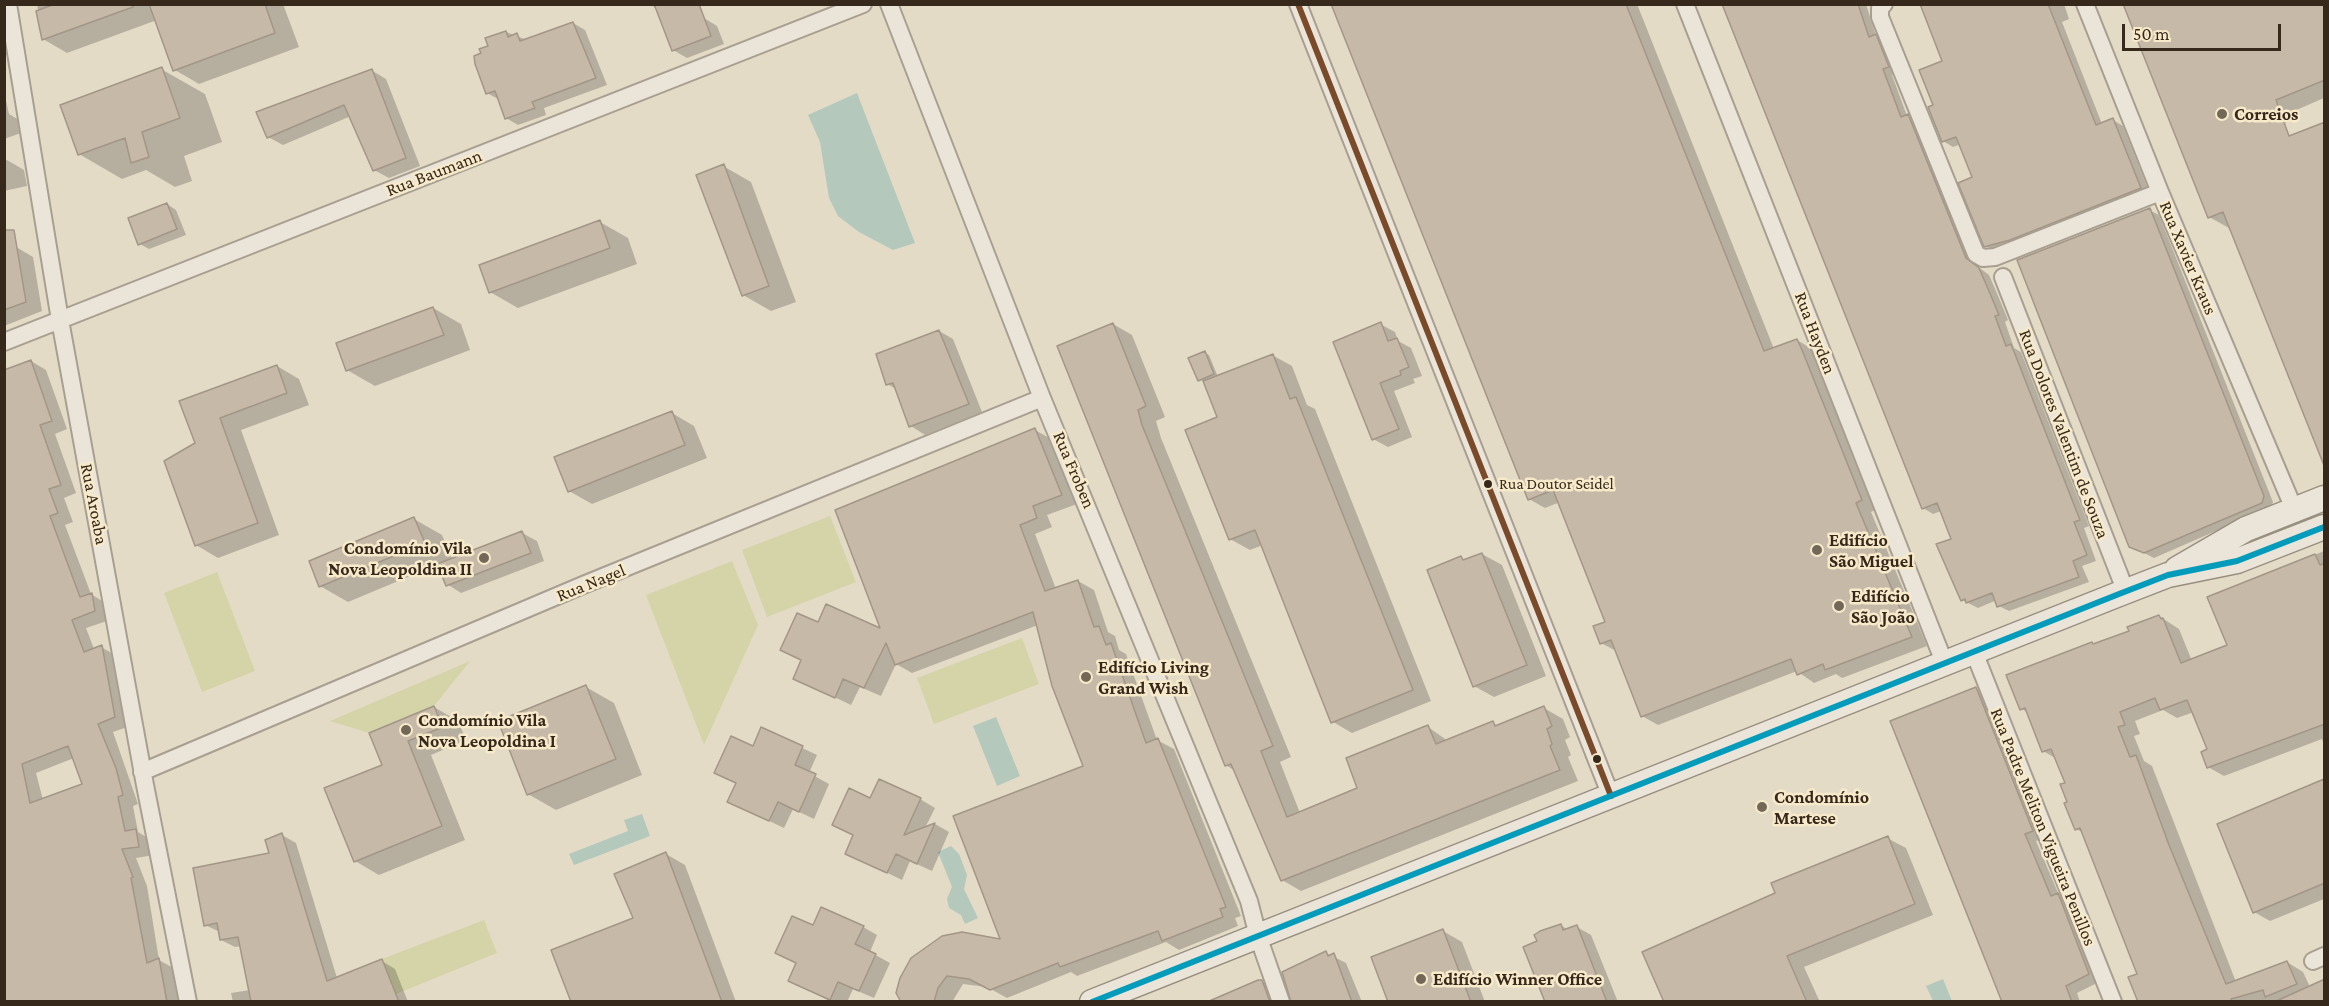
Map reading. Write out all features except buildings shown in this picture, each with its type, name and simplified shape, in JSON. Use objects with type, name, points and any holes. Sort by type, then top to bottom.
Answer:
[{"type":"main road","points":[[1092,1002],[1133,994],[1258,936],[2168,575],[2215,545],[2294,509],[2325,498]]},
{"type":"main road","points":[[2168,575],[2237,561],[2325,527]]},
{"type":"street","name":"Rua Aroaba","points":[[8,4],[60,320],[142,772],[188,1002]]},
{"type":"street","name":"Rua Baumann","points":[[4,342],[863,4]]},
{"type":"street","name":"Rua Froben","points":[[889,4],[1042,398],[1249,901],[1258,936],[1281,1002]]},
{"type":"street","points":[[1298,4],[1611,796]]},
{"type":"street","name":"Rua Hayden","points":[[1685,4],[1944,662]]},
{"type":"street","points":[[1884,4],[1880,8],[1880,17],[1976,255],[1983,258],[1995,257],[2160,192]]},
{"type":"street","name":"Rua Xavier Kraus","points":[[2085,4],[2160,192],[2294,509]]},
{"type":"street","name":"Rua Dolores Valentim de Souza","points":[[2003,277],[2126,592]]},
{"type":"street","name":"Rua Nagel","points":[[142,772],[584,585],[1042,398]]},
{"type":"street","name":"Rua Padre Meliton Vigueira Penillos","points":[[1974,652],[2113,1002]]},
{"type":"green space","points":[[830,516],[856,582],[767,617],[742,550]]},
{"type":"green space","points":[[732,561],[758,625],[704,745],[646,595]]},
{"type":"green space","points":[[217,572],[255,671],[202,692],[164,593]]},
{"type":"green space","points":[[1022,638],[1039,684],[934,724],[917,678]]},
{"type":"green space","points":[[470,661],[434,706],[369,733],[330,721]]},
{"type":"green space","points":[[484,920],[497,953],[396,994],[382,959]]},
{"type":"shaded area","points":[[857,93],[915,243],[893,250],[859,232],[838,216],[829,198],[820,142],[808,115]]},
{"type":"shaded area","points":[[996,717],[1020,776],[997,786],[973,726]]},
{"type":"shaded area","points":[[642,814],[650,836],[574,865],[569,854],[628,831],[624,820]]},
{"type":"shaded area","points":[[951,846],[959,854],[967,875],[964,889],[978,918],[965,924],[961,915],[949,908],[947,899],[952,887],[938,852]]},
{"type":"shaded area","points":[[1943,979],[1952,1001],[1933,1001],[1926,986]]},
{"type":"transit line","points":[[1298,4],[1611,796]]},
{"type":"transit line","points":[[1092,1002],[2168,575],[2237,561],[2324,527]]},
{"type":"place","name":"Correios","points":[[2222,114]]},
{"type":"place","name":"Rua Doutor Seidel","points":[[1488,484]]},
{"type":"place","name":"Edifício São Miguel","points":[[1817,550]]},
{"type":"place","name":"Condomínio Vila Nova Leopoldina II","points":[[484,558]]},
{"type":"place","name":"Edifício São João","points":[[1839,606]]},
{"type":"place","name":"Edifício Living Grand Wish","points":[[1086,677]]},
{"type":"place","name":"Condomínio Vila Nova Leopoldina I","points":[[406,730]]},
{"type":"place","name":"Condomínio Martese","points":[[1762,807]]},
{"type":"place","name":"Edifício Winner Office","points":[[1421,979]]}]
